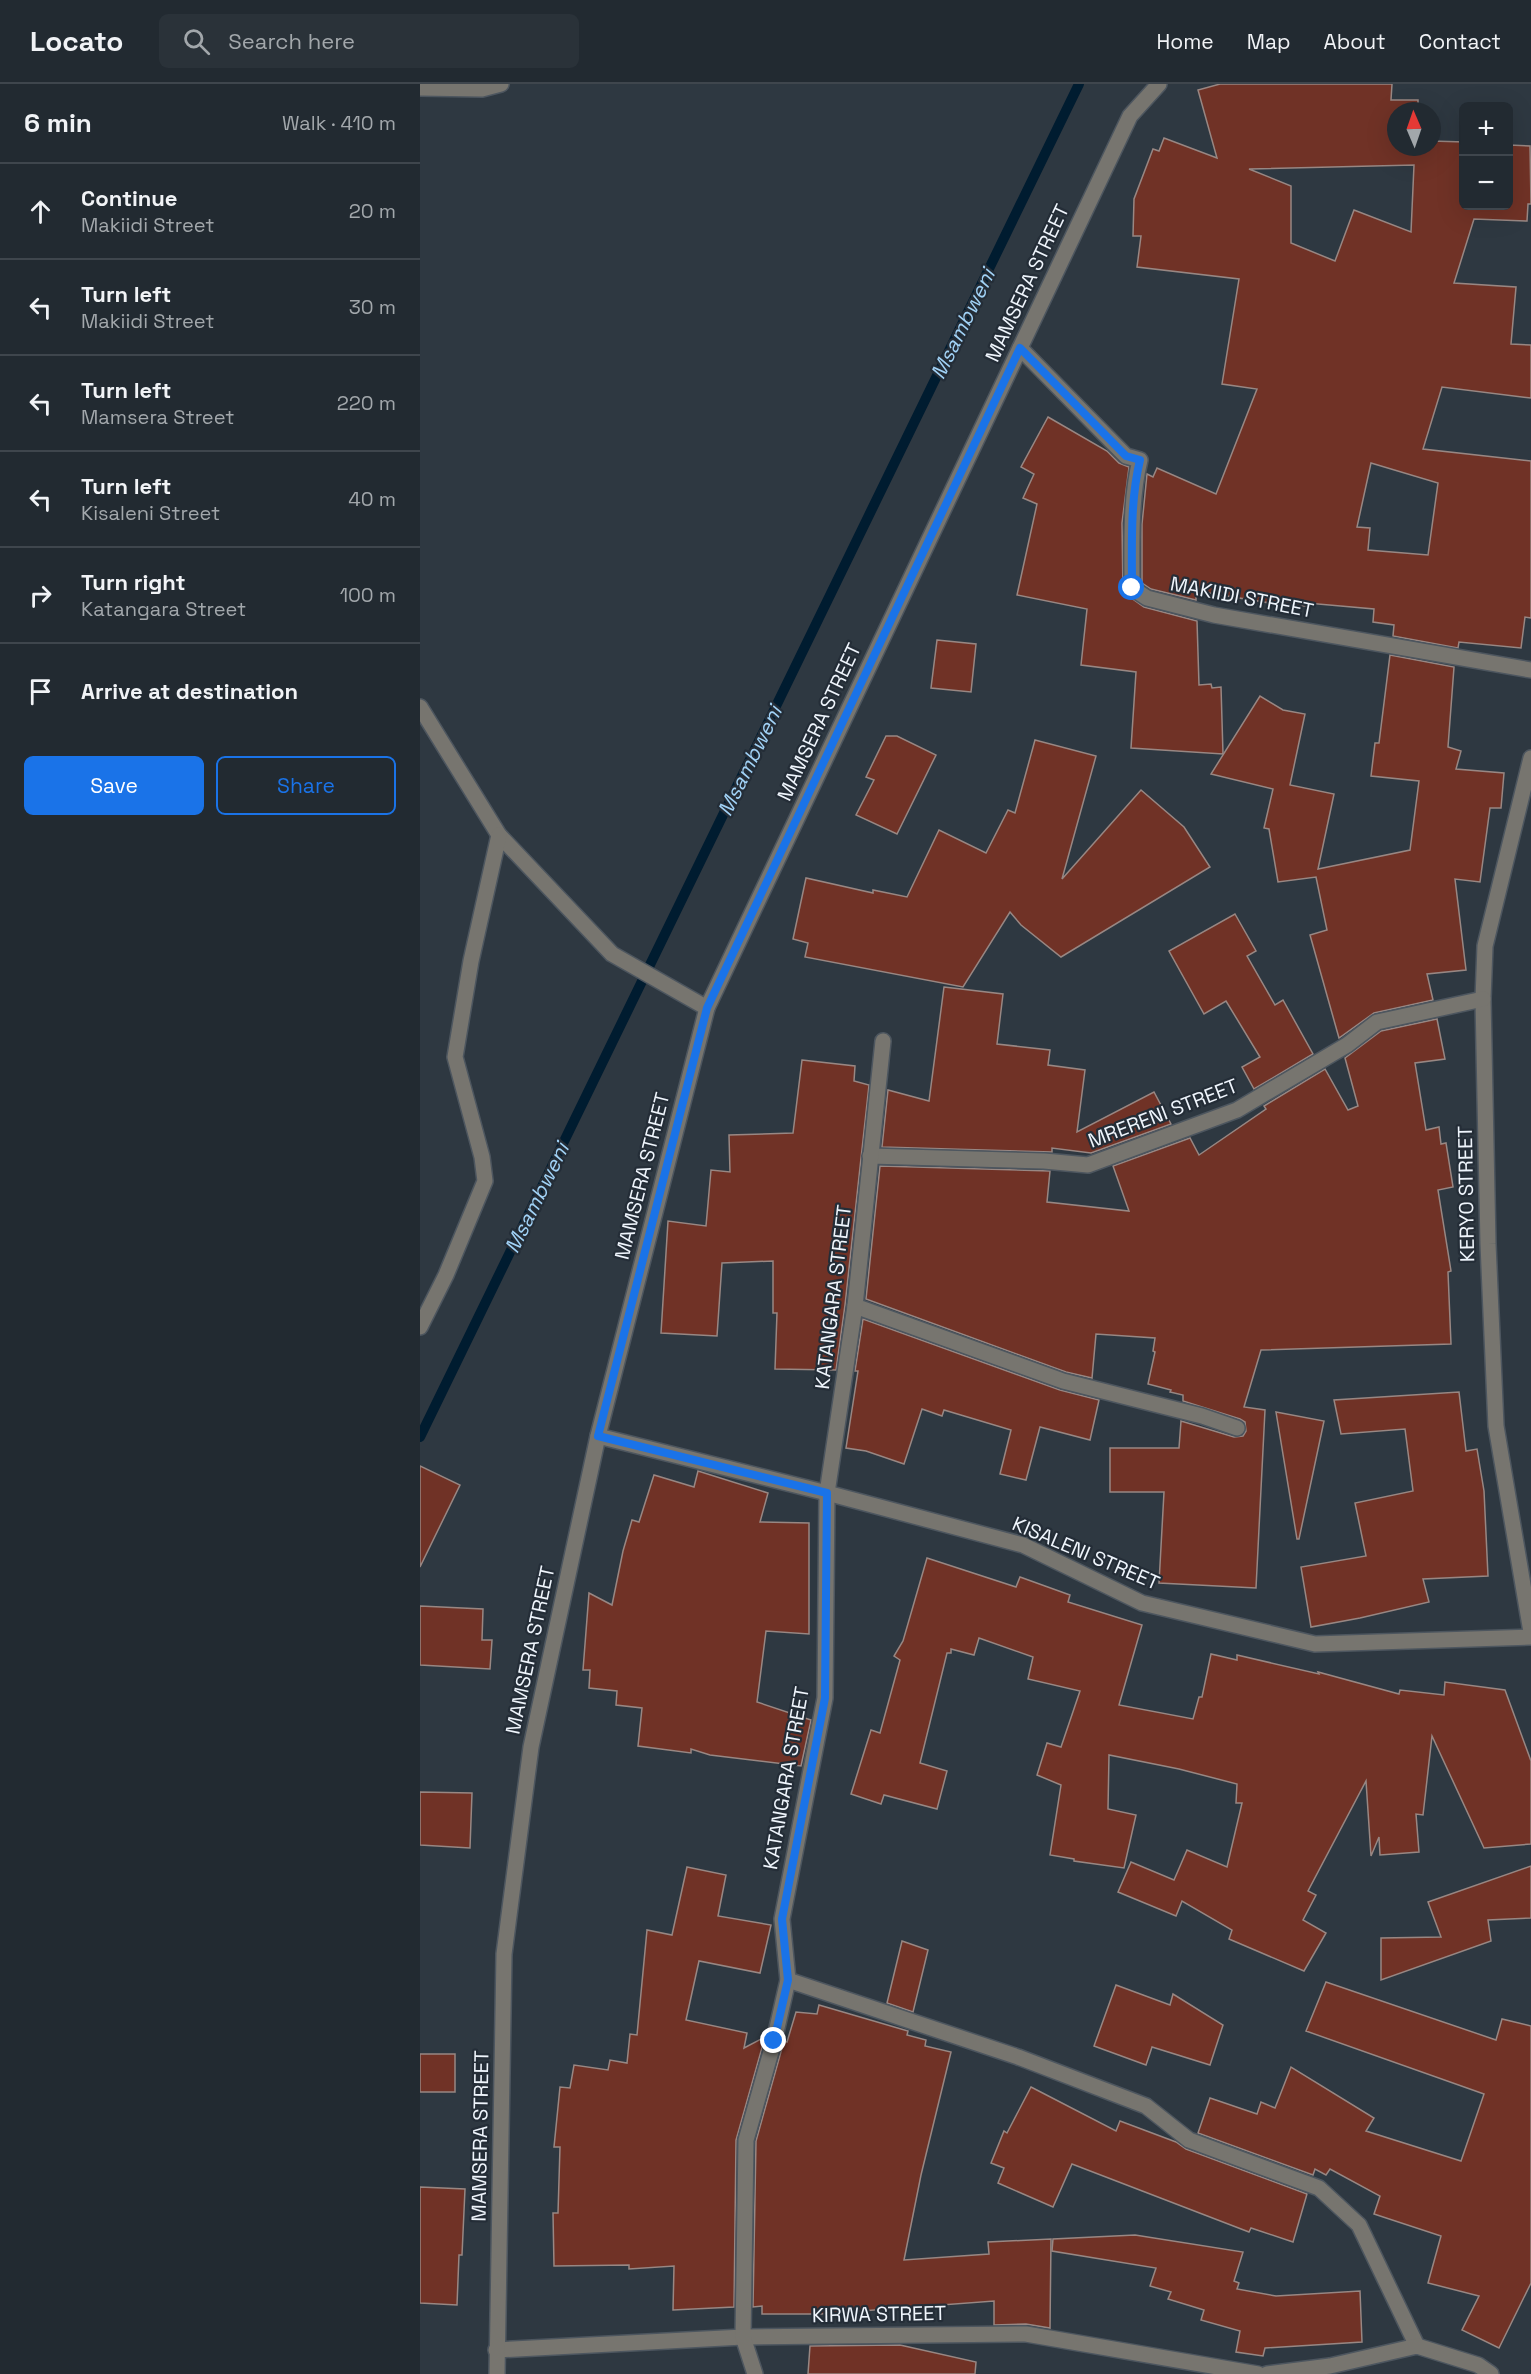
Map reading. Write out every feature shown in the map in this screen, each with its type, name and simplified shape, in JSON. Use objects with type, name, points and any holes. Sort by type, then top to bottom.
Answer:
[{"type":"street","points":[[420,88],[482,89],[501,84]]},
{"type":"street","name":"MAMSERA STREET","points":[[497,2374],[504,1954],[531,1747],[598,1436],[707,1008],[1130,116],[1158,84]]},
{"type":"street","name":"MAKIIDI STREET","points":[[1020,348],[1126,456],[1140,460],[1135,478],[1132,588],[1147,598],[1214,615],[1531,670]]},
{"type":"street","points":[[420,707],[500,835],[612,954],[707,1008]]},
{"type":"street","name":"KERYO STREET","points":[[1531,758],[1485,946],[1483,999],[1488,1244],[1496,1426],[1531,1632]]},
{"type":"street","points":[[420,1327],[446,1275],[484,1181],[482,1157],[455,1057],[471,961],[500,835]]},
{"type":"street","name":"MRERENI STREET","points":[[870,1156],[1044,1161],[1088,1165],[1237,1110],[1347,1045],[1377,1022],[1483,999]]},
{"type":"street","name":"KATANGARA STREET","points":[[756,2374],[743,2337],[746,2140],[774,2041],[788,1980],[782,1919],[825,1698],[827,1493],[855,1306],[883,1041]]},
{"type":"street","points":[[855,1306],[1063,1381],[1202,1416],[1237,1428]]},
{"type":"street","name":"KISALENI STREET","points":[[598,1436],[1023,1545],[1142,1603],[1315,1644],[1531,1636]]},
{"type":"street","points":[[788,1980],[1018,2057],[1146,2106],[1189,2140],[1319,2188],[1359,2225],[1417,2346]]},
{"type":"street","name":"KIRWA STREET","points":[[496,2350],[743,2337],[1026,2334],[1258,2374]]},
{"type":"street","points":[[1267,2374],[1330,2366],[1417,2346],[1478,2365],[1491,2374]]},
{"type":"building","points":[[1220,84],[1392,84],[1391,100],[1418,100],[1418,102],[1387,102],[1387,156],[1441,156],[1441,141],[1459,142],[1459,210],[1513,210],[1513,145],[1530,146],[1531,204],[1528,204],[1527,221],[1474,219],[1454,283],[1516,287],[1511,344],[1531,345],[1531,398],[1442,387],[1423,449],[1531,461],[1531,618],[1525,617],[1521,648],[1459,642],[1458,648],[1393,636],[1394,625],[1373,622],[1374,609],[1307,603],[1306,606],[1282,605],[1196,591],[1196,600],[1151,589],[1142,583],[1142,524],[1147,474],[1153,477],[1157,468],[1216,494],[1257,389],[1222,384],[1239,279],[1137,267],[1141,236],[1133,236],[1134,199],[1153,149],[1159,151],[1164,138],[1217,158],[1198,90]],"holes":[[[1414,165],[1411,232],[1354,210],[1335,261],[1291,243],[1291,186],[1249,169]],[[1371,463],[1438,483],[1428,555],[1368,550],[1370,528],[1357,527]]]},
{"type":"building","points":[[1048,417],[1107,451],[1119,463],[1129,467],[1122,523],[1123,592],[1144,607],[1197,621],[1199,685],[1211,684],[1212,688],[1221,687],[1223,754],[1131,748],[1136,672],[1081,665],[1087,609],[1017,595],[1037,504],[1023,498],[1034,474],[1021,467]]},
{"type":"building","points":[[937,640],[976,644],[971,692],[931,688]]},
{"type":"building","points":[[1390,655],[1454,667],[1448,747],[1461,751],[1456,769],[1504,773],[1501,808],[1490,808],[1480,882],[1455,879],[1466,970],[1427,974],[1433,1000],[1374,1013],[1339,1038],[1310,935],[1327,930],[1316,877],[1278,882],[1269,829],[1264,828],[1273,789],[1211,774],[1260,696],[1283,710],[1305,714],[1290,785],[1334,794],[1318,869],[1410,850],[1419,781],[1371,776],[1375,743],[1379,743]]},
{"type":"building","points":[[886,736],[897,736],[936,755],[897,834],[856,815],[874,780],[866,777]]},
{"type":"building","points":[[1035,740],[1096,756],[1062,879],[1141,790],[1184,827],[1210,867],[1061,957],[1021,925],[1010,912],[963,987],[805,957],[808,943],[793,939],[806,878],[873,893],[873,890],[907,897],[939,830],[986,853],[1008,810],[1015,813]]},
{"type":"building","points":[[1235,914],[1256,951],[1247,956],[1275,1005],[1283,1000],[1313,1054],[1254,1089],[1242,1067],[1260,1057],[1226,1001],[1204,1014],[1169,951]]},
{"type":"building","points":[[944,987],[1003,994],[997,1044],[1050,1050],[1048,1065],[1085,1070],[1077,1132],[1154,1092],[1171,1124],[1091,1153],[1052,1148],[1052,1152],[882,1147],[888,1090],[929,1101]]},
{"type":"building","points":[[1437,1019],[1445,1059],[1415,1063],[1426,1130],[1439,1127],[1441,1144],[1446,1143],[1453,1187],[1438,1190],[1451,1271],[1448,1272],[1451,1344],[1261,1350],[1244,1407],[1265,1410],[1256,1588],[1159,1583],[1164,1492],[1110,1492],[1110,1448],[1179,1448],[1181,1421],[1234,1437],[1243,1436],[1246,1431],[1245,1422],[1240,1419],[1183,1401],[1183,1395],[1148,1384],[1155,1352],[1153,1351],[1155,1338],[1096,1334],[1092,1378],[1066,1372],[866,1299],[880,1166],[1050,1171],[1047,1202],[1129,1211],[1113,1166],[1190,1138],[1199,1155],[1266,1109],[1264,1106],[1325,1069],[1348,1110],[1358,1106],[1345,1058],[1381,1031]]},
{"type":"building","points":[[802,1060],[855,1066],[854,1081],[869,1085],[836,1370],[775,1369],[777,1313],[773,1313],[773,1261],[722,1263],[717,1336],[661,1333],[668,1221],[706,1226],[711,1170],[730,1172],[729,1135],[793,1133]]},
{"type":"building","points":[[863,1319],[1060,1390],[1099,1400],[1090,1440],[1040,1427],[1026,1480],[1000,1474],[1011,1430],[944,1410],[942,1416],[922,1409],[904,1464],[866,1451],[846,1448],[858,1371],[855,1371]]},
{"type":"building","points":[[1459,1392],[1466,1451],[1477,1449],[1484,1491],[1488,1576],[1423,1579],[1429,1602],[1311,1627],[1301,1567],[1366,1556],[1355,1503],[1413,1491],[1405,1429],[1341,1434],[1334,1400]]},
{"type":"building","points":[[1276,1412],[1324,1421],[1299,1539],[1297,1539]]},
{"type":"building","points":[[420,1466],[460,1485],[420,1567]]},
{"type":"building","points":[[698,1471],[768,1493],[760,1522],[809,1523],[809,1634],[766,1631],[757,1702],[811,1720],[801,1766],[710,1755],[691,1749],[691,1753],[638,1746],[642,1708],[616,1705],[617,1691],[589,1688],[590,1670],[583,1670],[589,1593],[612,1605],[632,1520],[639,1522],[654,1475],[694,1487]]},
{"type":"building","points":[[927,1558],[1016,1587],[1020,1577],[1070,1595],[1068,1602],[1142,1625],[1119,1705],[1193,1719],[1199,1697],[1202,1697],[1211,1654],[1237,1660],[1237,1655],[1319,1674],[1318,1672],[1399,1694],[1400,1690],[1444,1695],[1445,1682],[1505,1690],[1531,1761],[1531,1844],[1484,1848],[1432,1736],[1423,1815],[1416,1814],[1419,1852],[1380,1855],[1379,1837],[1371,1856],[1366,1781],[1308,1891],[1316,1895],[1303,1920],[1326,1933],[1304,1971],[1229,1939],[1232,1930],[1182,1901],[1176,1916],[1118,1892],[1131,1862],[1174,1880],[1187,1850],[1227,1867],[1242,1803],[1236,1803],[1237,1784],[1179,1769],[1109,1755],[1108,1809],[1136,1815],[1124,1868],[1050,1855],[1061,1785],[1037,1775],[1047,1743],[1061,1747],[1080,1691],[1028,1679],[1033,1657],[979,1638],[974,1655],[951,1649],[951,1653],[947,1653],[920,1763],[947,1771],[937,1809],[884,1795],[881,1804],[851,1794],[871,1730],[880,1733],[900,1660],[894,1656],[903,1641]]},
{"type":"building","points":[[420,1606],[483,1609],[482,1640],[492,1640],[490,1669],[420,1665]]},
{"type":"building","points":[[420,1792],[472,1793],[470,1848],[420,1845]]},
{"type":"building","points":[[1531,1866],[1531,1918],[1488,1920],[1491,1941],[1381,1980],[1381,1938],[1441,1937],[1428,1902]]},
{"type":"building","points":[[687,1867],[726,1875],[718,1916],[771,1925],[760,1973],[699,1961],[686,2020],[747,2033],[744,2048],[765,2037],[736,2140],[734,2307],[673,2310],[674,2266],[629,2269],[629,2265],[554,2266],[553,2213],[558,2213],[560,2147],[554,2147],[560,2087],[570,2088],[574,2065],[608,2070],[610,2060],[627,2063],[630,2034],[637,2035],[647,1930],[672,1935]]},
{"type":"building","points":[[902,1941],[928,1950],[913,2012],[887,2003]]},
{"type":"building","points":[[1326,1982],[1496,2040],[1502,2019],[1531,2026],[1531,2283],[1499,2348],[1462,2330],[1479,2296],[1428,2283],[1441,2236],[1374,2214],[1380,2196],[1330,2169],[1326,2175],[1315,2169],[1313,2175],[1198,2133],[1210,2098],[1257,2114],[1261,2102],[1275,2108],[1291,2067],[1374,2118],[1366,2131],[1461,2161],[1484,2094],[1306,2031]]},
{"type":"building","points":[[1116,1985],[1170,2005],[1173,1994],[1223,2025],[1210,2065],[1152,2047],[1146,2065],[1094,2046]]},
{"type":"building","points":[[819,2005],[908,2031],[907,2035],[926,2040],[925,2046],[951,2052],[921,2175],[904,2260],[989,2254],[988,2242],[1051,2239],[1050,2328],[1026,2324],[994,2325],[994,2301],[821,2314],[762,2314],[762,2306],[753,2307],[756,2141],[784,2041],[787,2042],[796,2012],[817,2014]]},
{"type":"building","points":[[420,2054],[455,2054],[455,2092],[420,2092]]},
{"type":"building","points":[[1031,2087],[1116,2131],[1120,2121],[1176,2142],[1186,2149],[1307,2194],[1293,2242],[1251,2228],[1249,2232],[1072,2164],[1053,2207],[998,2183],[1004,2168],[991,2163],[1004,2131],[1007,2133]]},
{"type":"building","points":[[420,2187],[465,2189],[457,2305],[420,2303]]},
{"type":"building","points":[[1135,2235],[1243,2252],[1234,2281],[1239,2283],[1237,2289],[1276,2296],[1360,2291],[1362,2342],[1265,2348],[1263,2356],[1236,2352],[1240,2331],[1201,2320],[1204,2310],[1168,2299],[1171,2292],[1150,2286],[1156,2268],[1052,2251],[1053,2239]]},
{"type":"building","points":[[900,2345],[976,2362],[975,2374],[808,2374],[810,2346]]},
{"type":"waterway","name":"Msambweni","points":[[420,1437],[1079,84]]},
{"type":"route","points":[[774,2041],[788,1980],[782,1919],[825,1698],[827,1493],[598,1436],[707,1008],[1020,348],[1126,456],[1140,460],[1135,478],[1133,510],[1132,588]]}]
